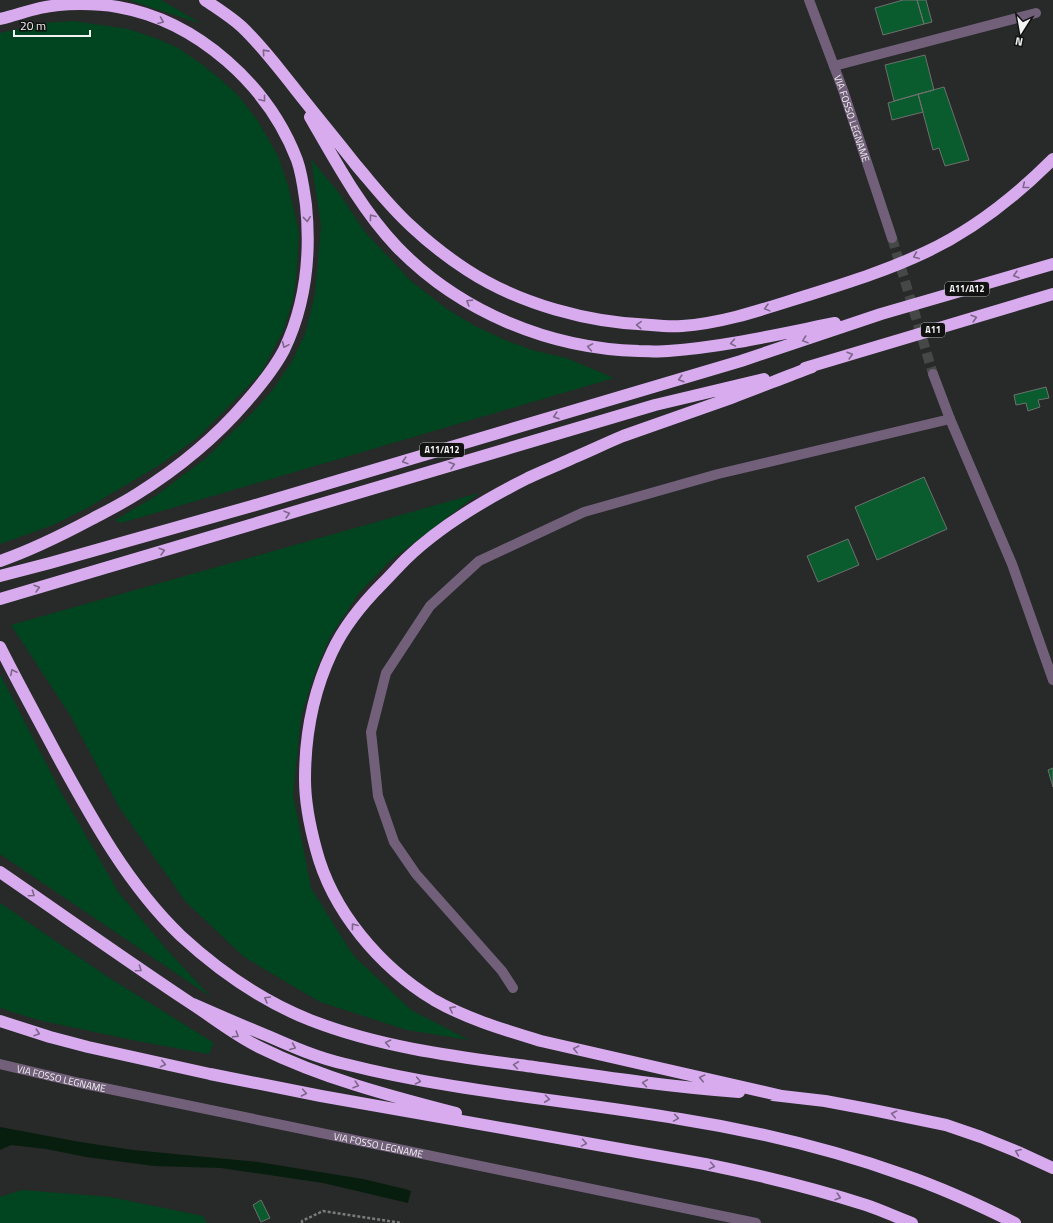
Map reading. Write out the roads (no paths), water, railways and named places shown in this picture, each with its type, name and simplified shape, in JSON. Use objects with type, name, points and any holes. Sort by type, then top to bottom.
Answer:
[{"type":"highway","points":[[205,0],[242,27],[274,61],[289,82],[386,201],[411,226],[440,251],[468,271],[522,298],[581,316],[604,321],[628,324],[681,326],[723,319],[770,307],[888,269],[927,252],[966,230],[1035,177],[1053,159]]},
{"type":"highway","points":[[0,19],[42,8],[77,4],[118,7],[145,14],[178,28],[211,48],[238,72],[256,91],[276,116],[298,163],[305,195],[308,232],[307,264],[302,300],[284,350],[265,380],[240,408],[212,437],[175,468],[136,495],[60,536],[0,561]]},
{"type":"highway","points":[[289,82],[356,195],[397,246],[415,264],[452,292],[473,305],[522,329],[543,336],[604,349],[666,351],[738,342],[881,314]]},
{"type":"highway","name":"A11/A12","points":[[0,576],[282,497],[741,361],[881,314],[1053,264]]},
{"type":"highway","name":"A11","points":[[812,367],[1053,294]]},
{"type":"highway","points":[[782,1096],[541,1041],[509,1032],[485,1023],[436,1001],[391,968],[353,925],[340,904],[326,880],[318,857],[310,823],[305,781],[308,736],[313,704],[322,675],[332,651],[352,619],[376,591],[407,558],[429,540],[469,511],[529,478],[622,437],[812,367]]},
{"type":"highway","name":"A11/A12","points":[[0,599],[656,405],[812,367]]},
{"type":"highway","points":[[0,647],[26,698],[95,824],[111,849],[144,894],[181,935],[207,958],[247,988],[275,1004],[310,1020],[352,1034],[408,1048],[654,1084],[825,1101],[881,1111],[946,1126],[996,1143],[1053,1168]]},
{"type":"highway","points":[[0,872],[164,986],[242,1038],[261,1048],[325,1075],[368,1089],[546,1137]]},
{"type":"highway","points":[[193,1004],[310,1054],[381,1073],[483,1091],[567,1101],[679,1118],[743,1130],[819,1148],[905,1175],[1015,1223]]},
{"type":"highway","points":[[0,1021],[88,1047],[210,1074],[321,1096],[704,1164],[757,1175],[810,1188],[866,1205],[912,1223]]},
{"type":"street","name":"VIA FOSSO LEGNAME","points":[[809,0],[843,90],[892,238]]},
{"type":"street","points":[[834,66],[1036,13]]},
{"type":"street","points":[[933,374],[950,419],[1012,564],[1053,680]]},
{"type":"street","points":[[513,988],[502,971],[416,874],[394,842],[378,796],[371,732],[386,673],[430,606],[479,561],[584,512],[718,474],[950,419]]},
{"type":"street","name":"VIA FOSSO LEGNAME","points":[[0,1064],[88,1084],[756,1223]]},
{"type":"tunnel","points":[[892,238],[933,374]]}]
